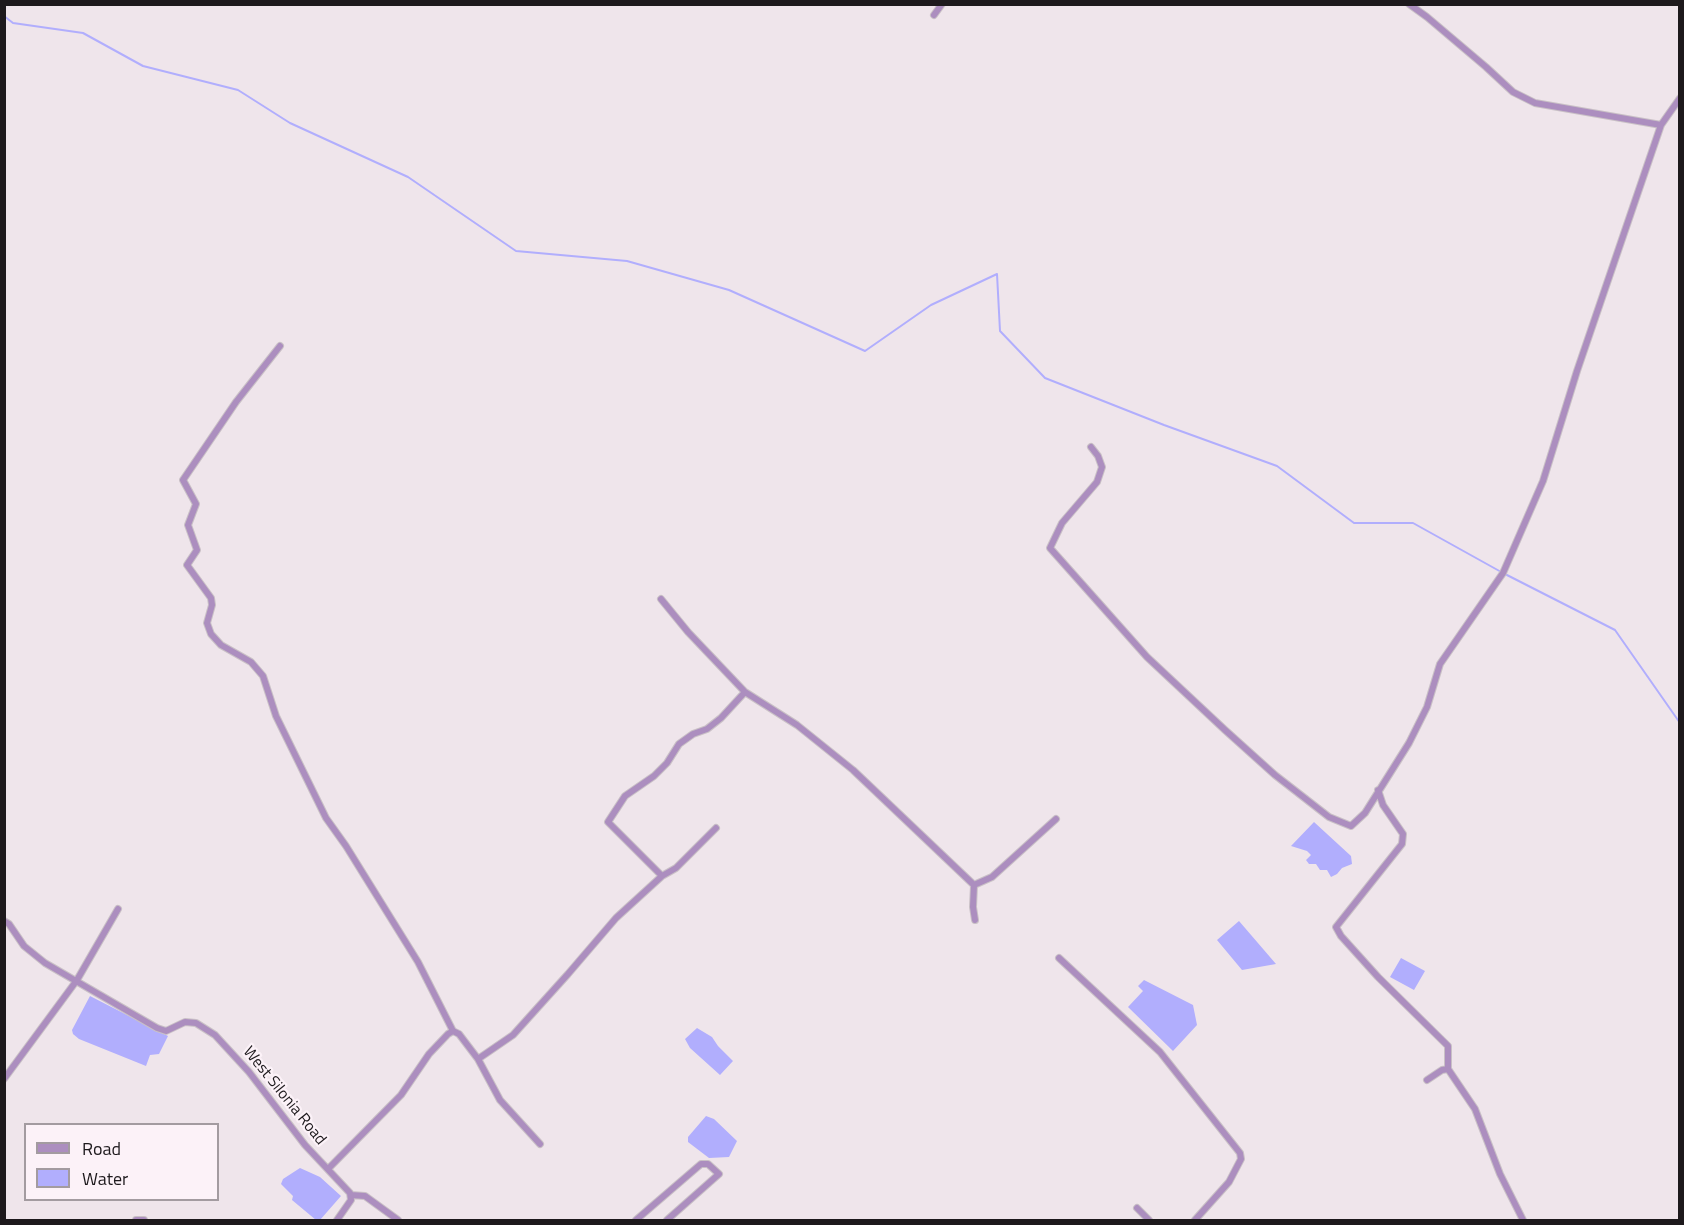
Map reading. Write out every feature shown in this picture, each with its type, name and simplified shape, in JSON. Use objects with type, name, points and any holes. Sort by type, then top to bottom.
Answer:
[{"type":"street","points":[[934,15],[942,4]]},
{"type":"street","points":[[1409,4],[1452,38],[1513,92],[1535,103],[1660,125]]},
{"type":"street","points":[[1091,447],[1102,466],[1097,482],[1062,523],[1050,548],[1147,657],[1267,767],[1329,817],[1351,826],[1365,813],[1409,743],[1427,707],[1440,664],[1503,573],[1543,481],[1577,371],[1660,125],[1680,98]]},
{"type":"street","points":[[280,345],[236,402],[183,480],[196,504],[188,525],[197,550],[187,565],[211,598],[207,623],[211,634],[221,645],[251,662],[263,676],[276,716],[326,818],[418,962],[453,1031],[459,1034],[478,1059],[500,1100],[540,1144]]},
{"type":"street","points":[[661,599],[688,632],[745,692],[797,725],[853,770],[974,885],[975,920]]},
{"type":"street","points":[[662,876],[608,822],[625,796],[654,776],[667,763],[679,744],[693,734],[707,729],[721,718],[745,692]]},
{"type":"street","points":[[1378,790],[1383,805],[1403,834],[1402,844],[1336,927],[1341,936],[1378,977],[1448,1046],[1448,1068],[1475,1108],[1500,1174],[1523,1221]]},
{"type":"street","points":[[974,885],[992,877],[1056,819]]},
{"type":"street","points":[[478,1059],[513,1035],[616,918],[662,876],[676,868],[716,828]]},
{"type":"street","points":[[4,1079],[77,980],[118,909]]},
{"type":"street","points":[[4,921],[9,924],[24,946],[45,963],[77,980]]},
{"type":"street","points":[[1059,958],[1160,1052],[1240,1153],[1241,1159],[1229,1182],[1195,1221]]},
{"type":"street","name":"West Silonia Road","points":[[77,980],[163,1031],[185,1022],[205,1027],[249,1072],[305,1145],[351,1195]]},
{"type":"street","points":[[328,1169],[401,1095],[429,1054],[453,1031]]},
{"type":"street","points":[[1426,1080],[1448,1068]]},
{"type":"street","points":[[636,1221],[701,1164],[708,1164],[719,1174],[666,1221]]},
{"type":"street","points":[[338,1221],[351,1200],[351,1195],[365,1196],[398,1221]]},
{"type":"street","points":[[1137,1208],[1149,1221]]},
{"type":"street","points":[[136,1221],[144,1221]]},
{"type":"water","points":[[1314,822],[1351,856],[1352,864],[1342,868],[1331,877],[1327,870],[1320,870],[1316,864],[1309,864],[1306,860],[1311,855],[1307,851],[1291,846]]},
{"type":"water","points":[[1239,921],[1276,964],[1242,970],[1217,940]]},
{"type":"water","points":[[1401,958],[1425,971],[1414,990],[1390,977]]},
{"type":"water","points":[[1144,980],[1193,1005],[1197,1025],[1173,1051],[1128,1007],[1143,991],[1138,986]]},
{"type":"water","points":[[90,996],[168,1036],[159,1054],[150,1055],[146,1066],[79,1039],[73,1034],[72,1030]]},
{"type":"water","points":[[697,1028],[712,1037],[733,1061],[720,1075],[690,1048],[685,1039]]},
{"type":"water","points":[[706,1116],[714,1119],[737,1141],[729,1157],[709,1158],[688,1142],[688,1137]]},
{"type":"water","points":[[300,1168],[320,1177],[341,1196],[320,1220],[316,1220],[292,1200],[293,1196],[281,1184],[283,1179]]},
{"type":"waterway","points":[[4,16],[13,23],[83,33],[143,66],[238,90],[290,123],[408,177],[516,251],[627,261],[729,290],[865,351],[931,305],[997,274],[1000,331],[1045,378],[1277,466],[1354,523],[1413,523],[1503,573],[1615,630],[1680,723]]}]
